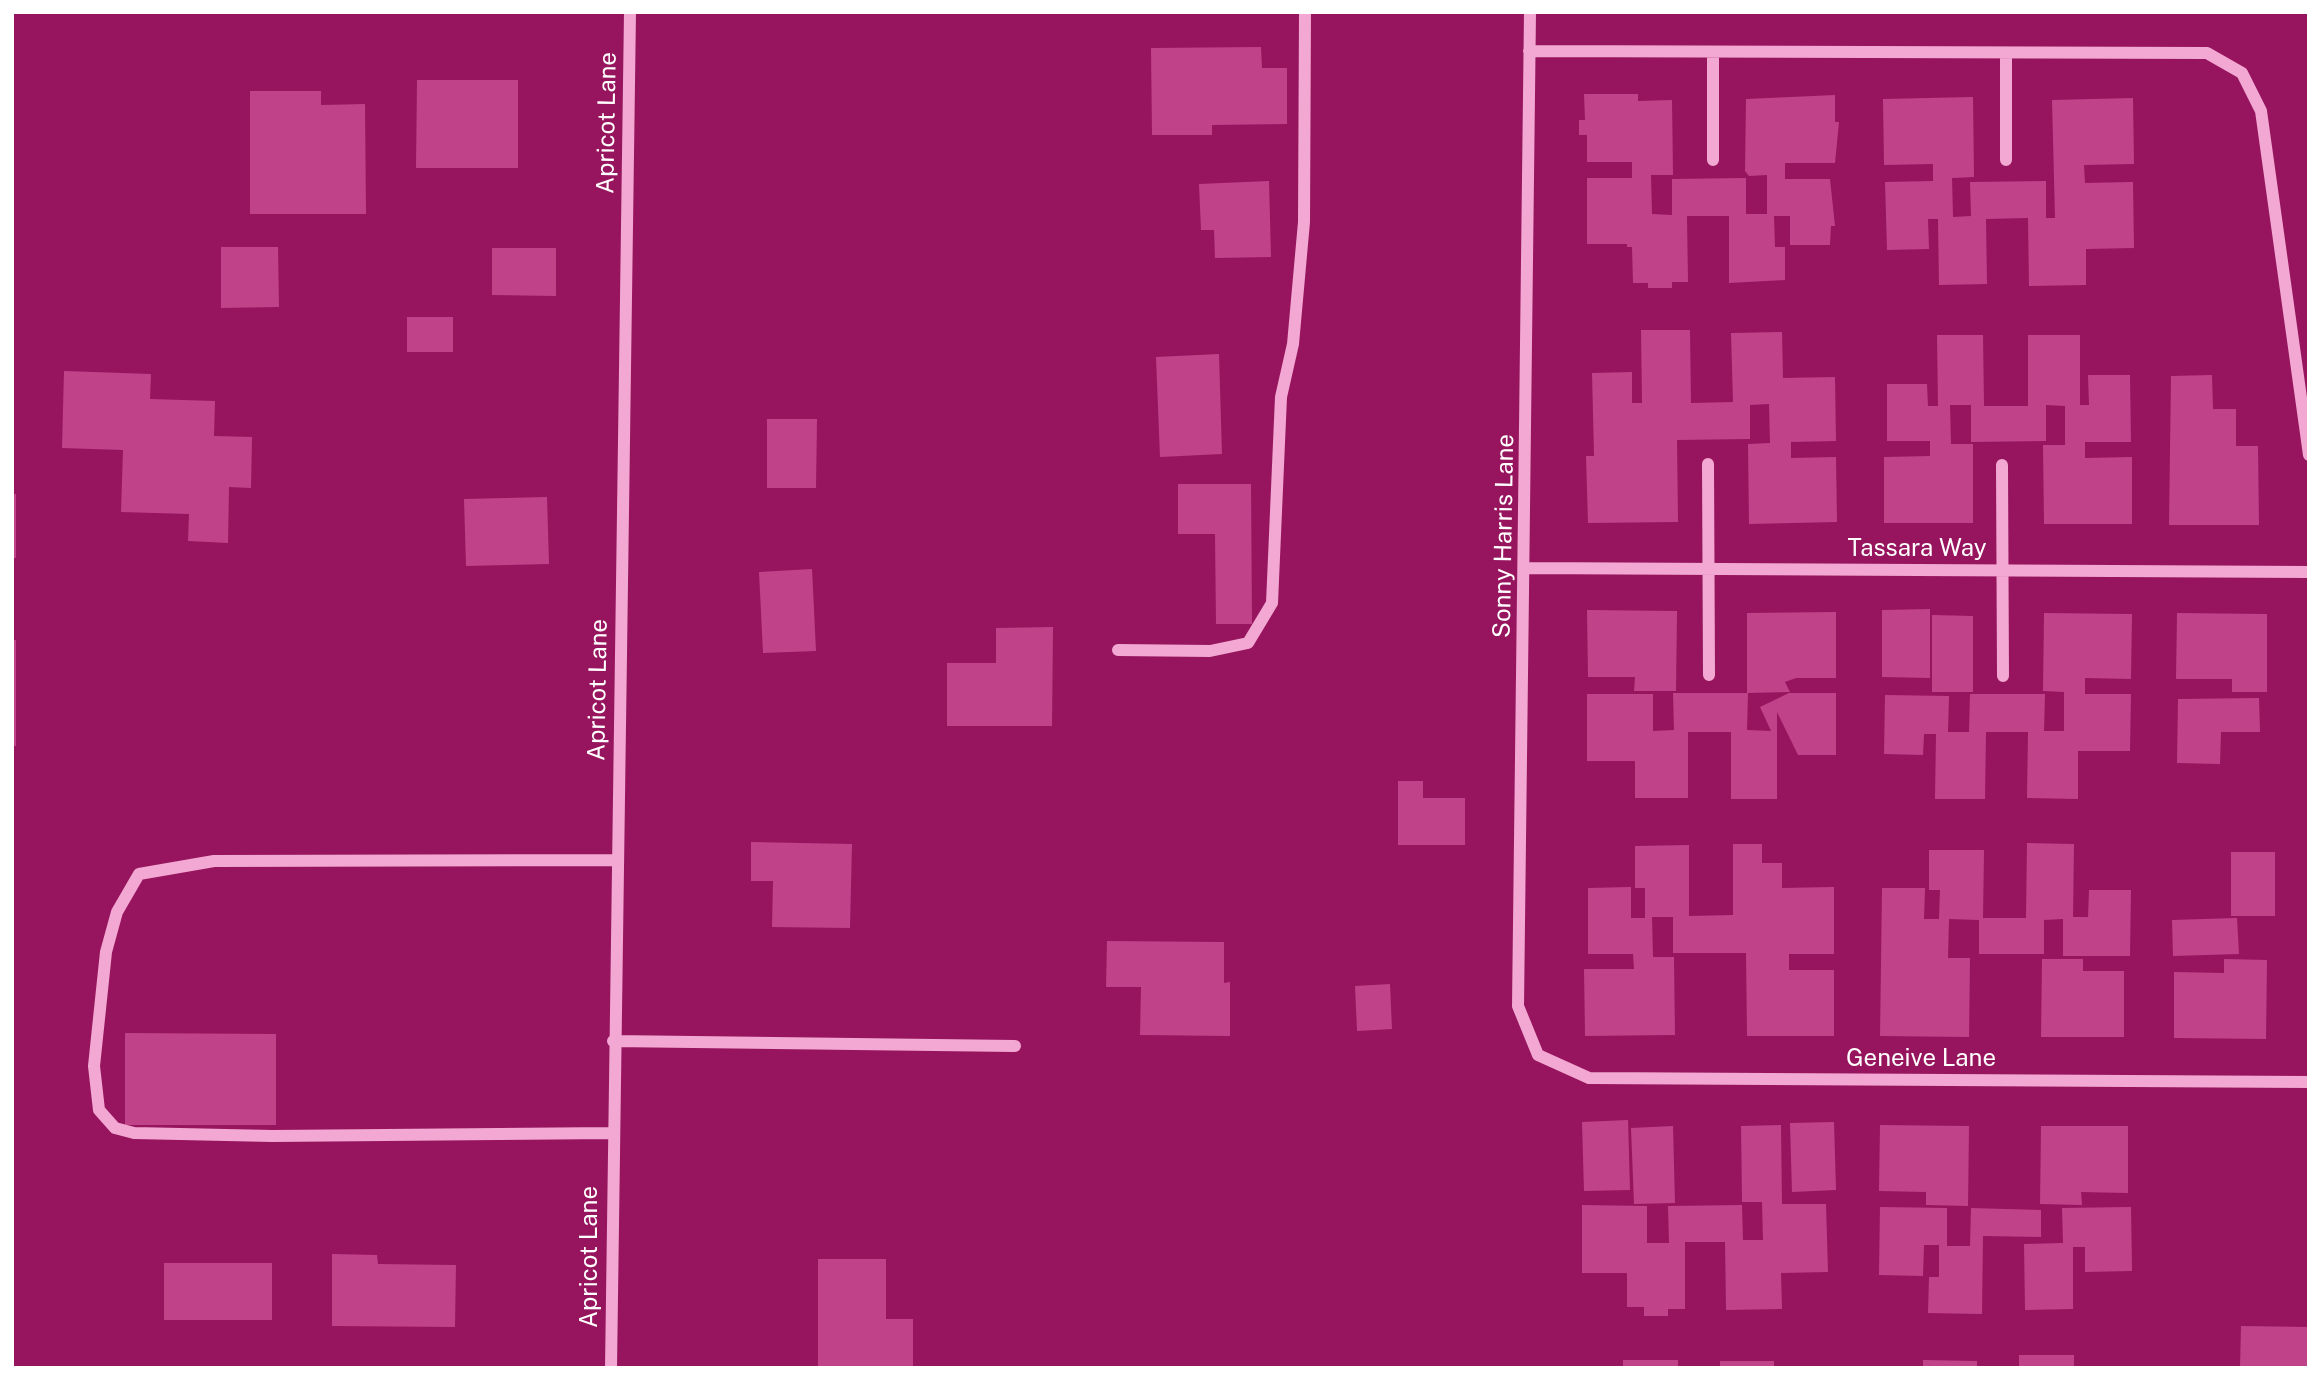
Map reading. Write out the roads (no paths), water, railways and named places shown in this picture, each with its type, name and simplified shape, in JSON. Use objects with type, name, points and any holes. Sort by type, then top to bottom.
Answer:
[{"type":"street","name":"Apricot Lane","points":[[611,1368],[613,1041],[630,12]]},
{"type":"street","points":[[1118,650],[1210,651],[1248,643],[1272,603],[1281,397],[1293,344],[1304,222],[1305,12]]},
{"type":"street","name":"Sonny Harris Lane","points":[[1530,12],[1518,1006],[1538,1055]]},
{"type":"street","points":[[1530,51],[2207,53],[2242,73],[2261,111],[2309,454]]},
{"type":"street","points":[[1713,52],[1713,160]]},
{"type":"street","points":[[2006,53],[2006,160]]},
{"type":"street","points":[[1708,464],[1709,675]]},
{"type":"street","points":[[2002,465],[2003,676]]},
{"type":"street","name":"Tassara Way","points":[[1525,569],[2309,572]]},
{"type":"street","points":[[612,1133],[272,1136],[134,1133],[115,1128],[99,1110],[94,1066],[106,951],[117,912],[139,874],[214,861],[616,860]]},
{"type":"street","points":[[613,1041],[1015,1046]]},
{"type":"street","name":"Geneive Lane","points":[[1538,1055],[1589,1078],[2309,1082]]}]
